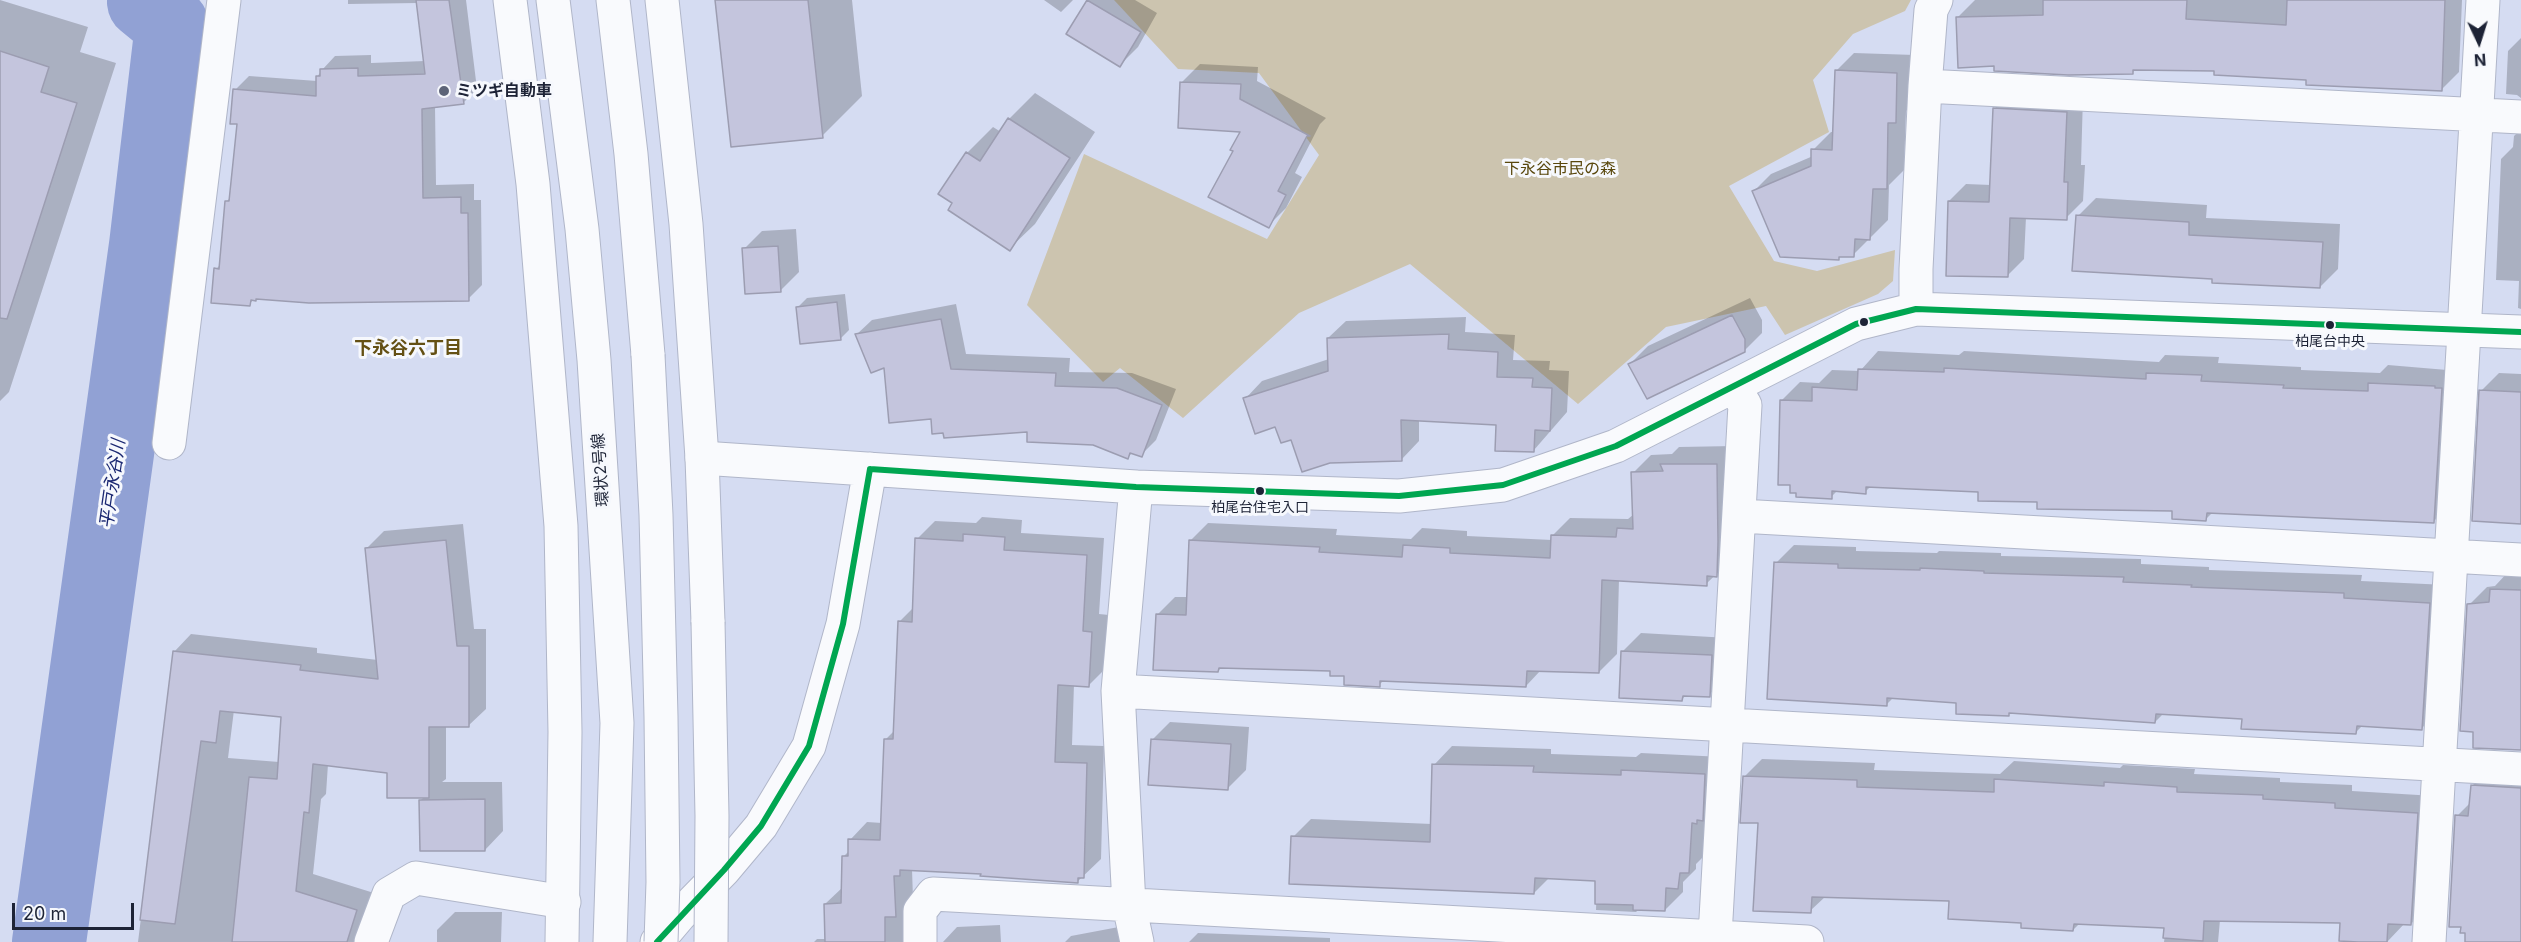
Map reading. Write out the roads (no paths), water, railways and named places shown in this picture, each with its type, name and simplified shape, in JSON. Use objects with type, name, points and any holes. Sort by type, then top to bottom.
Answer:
[{"type":"street","points":[[169,443],[224,0]]},
{"type":"street","points":[[510,0],[533,184],[561,526],[565,732],[562,942]]},
{"type":"street","name":"環状2号線","points":[[553,0],[582,229],[594,360],[614,676],[616,723],[610,942]]},
{"type":"street","points":[[613,0],[631,154],[648,356],[656,515],[663,882],[659,942]]},
{"type":"street","points":[[662,0],[686,224],[702,458],[712,816],[711,942]]},
{"type":"street","points":[[1916,309],[1925,86],[1930,10],[1936,0]]},
{"type":"street","points":[[2429,942],[2462,329],[2483,0]]},
{"type":"street","points":[[1925,86],[2521,117]]},
{"type":"street","points":[[702,458],[1136,487],[1399,496],[1503,485],[1616,446],[1856,324],[1916,309],[2521,332]]},
{"type":"street","points":[[1715,936],[1745,405],[1734,387]]},
{"type":"street","points":[[659,942],[679,916],[724,870],[760,826],[809,746],[843,624],[870,469]]},
{"type":"street","points":[[1136,487],[1118,692],[1129,905],[1137,942]]},
{"type":"street","points":[[1740,516],[2521,560]]},
{"type":"street","points":[[1118,692],[2521,769]]},
{"type":"street","points":[[371,942],[389,894],[416,878],[564,902]]},
{"type":"street","points":[[920,942],[920,911],[933,894],[1565,935],[1715,936],[1808,942]]},
{"type":"waterway","name":"平戸永谷川","points":[[49,942],[146,245],[172,25],[144,2]]},
{"type":"place","name":"ミツギ自動車","points":[[444,91]]},
{"type":"place","name":"柏尾台中央","points":[[2330,325]]},
{"type":"place","name":"柏尾台住宅入口","points":[[1260,491]]},
{"type":"district","name":"下永谷六丁目","points":[[408,349]]},
{"type":"park label","name":"下永谷市民の森","points":[[1560,169]]}]
